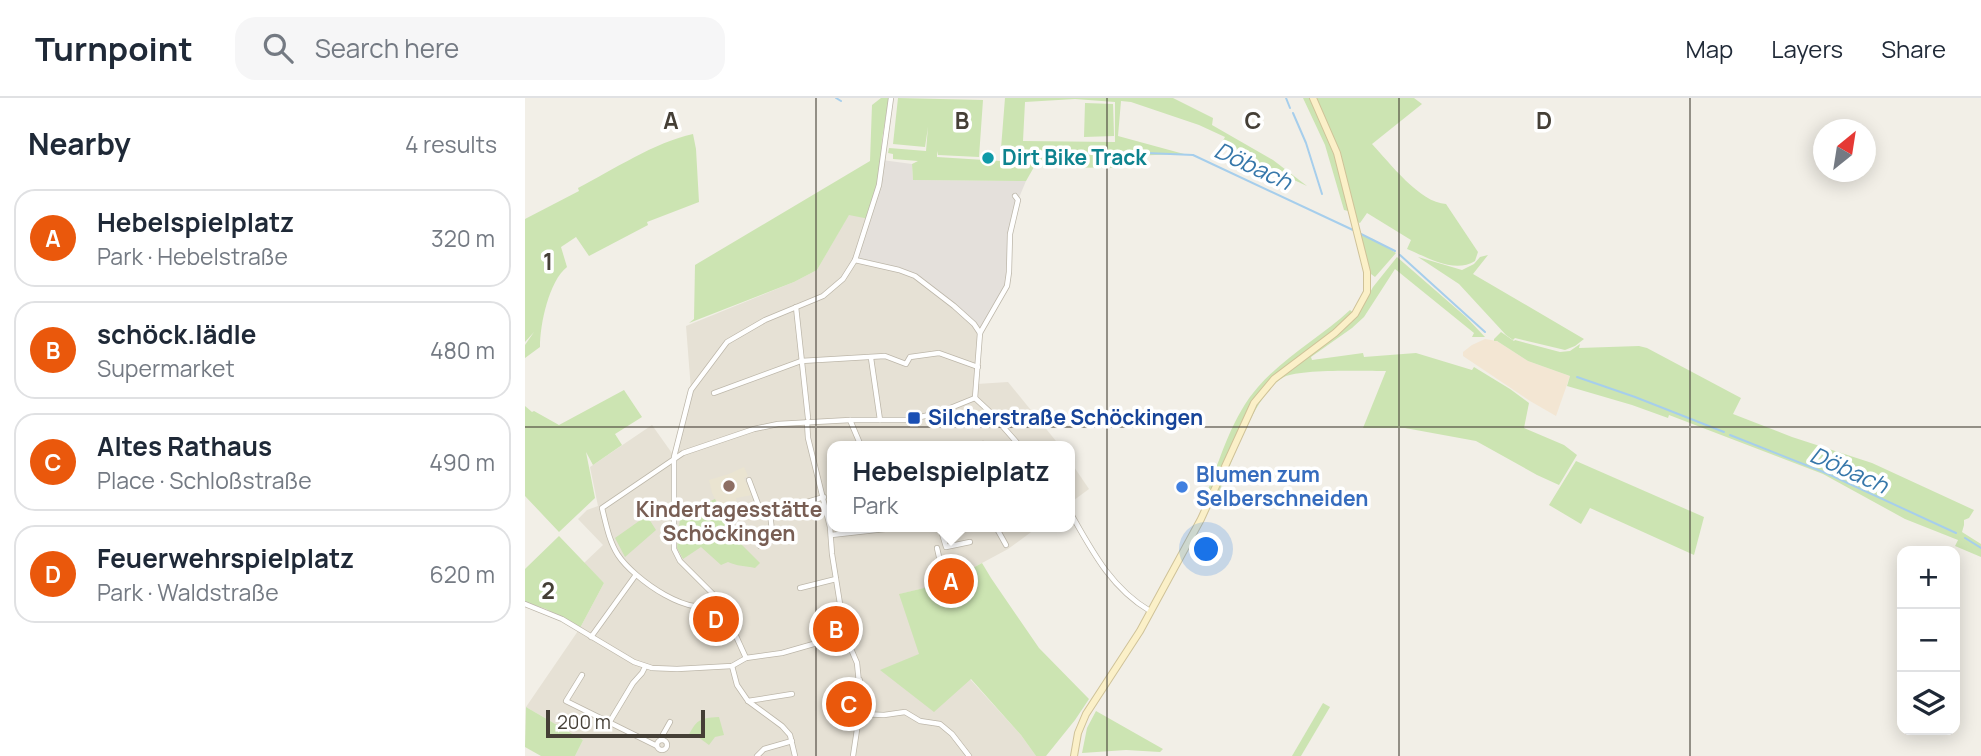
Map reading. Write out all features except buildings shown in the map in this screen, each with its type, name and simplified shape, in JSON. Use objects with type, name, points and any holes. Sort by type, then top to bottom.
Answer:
[{"type":"main road","points":[[1074,756],[1078,733],[1086,714],[1140,631],[1201,519],[1257,398],[1275,379],[1346,324],[1360,307],[1367,292],[1369,282],[1359,236],[1334,145],[1313,98]]},
{"type":"street","points":[[746,658],[720,601],[680,561],[674,549],[674,457],[691,390],[727,342],[765,320],[823,296],[845,276],[855,260],[879,185],[891,98]]},
{"type":"street","points":[[975,398],[981,333],[1007,286],[1010,234],[1018,200],[1015,196]]},
{"type":"street","points":[[855,260],[915,276],[954,306],[981,333]]},
{"type":"street","points":[[796,307],[808,438],[827,514]]},
{"type":"street","points":[[714,393],[801,361],[885,356],[906,364],[910,357],[939,354],[978,367]]},
{"type":"street","points":[[871,358],[880,419]]},
{"type":"street","points":[[720,601],[716,605],[691,605],[662,593],[636,575],[616,553],[602,508],[674,457],[754,429],[807,420],[907,420],[938,413],[975,398]]},
{"type":"street","points":[[975,398],[1016,441]]},
{"type":"street","points":[[850,420],[859,441]]},
{"type":"street","points":[[749,480],[761,512],[770,513],[824,497]]},
{"type":"street","points":[[760,546],[773,540],[770,513]]},
{"type":"street","points":[[1075,521],[1100,564],[1114,582],[1134,601],[1150,611]]},
{"type":"street","points":[[830,532],[845,635],[857,663],[860,680],[862,703],[853,756]]},
{"type":"street","points":[[831,536],[856,532]]},
{"type":"street","points":[[942,532],[946,547]]},
{"type":"street","points":[[999,532],[1006,545]]},
{"type":"street","points":[[944,579],[936,548],[970,542]]},
{"type":"street","points":[[590,637],[636,575]]},
{"type":"street","points":[[800,588],[836,579]]},
{"type":"street","points":[[525,604],[554,615],[645,667],[677,669],[731,666],[746,658],[782,653],[845,635]]},
{"type":"street","points":[[731,666],[737,685],[748,701],[790,735],[795,756]]},
{"type":"street","points":[[609,723],[645,667]]},
{"type":"street","points":[[582,675],[566,701],[657,746],[664,753],[667,743],[661,740]]},
{"type":"street","points":[[839,683],[860,680]]},
{"type":"street","points":[[748,701],[792,694]]},
{"type":"street","points":[[860,714],[905,712],[920,721],[940,724],[952,734],[969,756]]},
{"type":"street","points":[[657,746],[670,722]]},
{"type":"street","points":[[757,756],[764,749],[792,741]]},
{"type":"shaded area","points":[[882,160],[912,164],[913,180],[1026,181],[1018,200],[1010,234],[1007,286],[980,333],[974,324],[915,276],[855,260]]},
{"type":"shaded area","points":[[849,214],[869,219],[915,276],[937,292],[980,333],[977,384],[1008,382],[1056,441],[827,441],[827,532],[1031,532],[1008,549],[945,583],[900,594],[1036,756],[575,756],[583,740],[526,707],[580,628],[604,583],[584,563],[603,545],[578,519],[587,510],[598,506],[590,467],[652,425],[674,456],[691,390],[686,326],[817,270]]},
{"type":"shaded area","points":[[1485,339],[1497,341],[1528,361],[1570,376],[1556,416],[1463,356],[1463,352],[1472,345]]},
{"type":"shaded area","name":"Kindertagesstätte Schöckingen","points":[[744,467],[748,476],[744,478],[752,495],[736,498],[738,513],[725,518],[712,493],[709,480]]},
{"type":"shaded area","points":[[1075,468],[1089,489],[1075,499]]},
{"type":"green space","points":[[881,98],[889,98],[882,139],[879,185],[869,219],[849,215],[817,270],[794,282],[689,323],[694,319],[695,265],[870,161],[872,105]]},
{"type":"green space","points":[[898,98],[983,100],[979,157],[938,155],[937,151],[937,157],[1000,161],[1005,98],[1173,98],[1213,118],[1212,125],[1273,160],[1307,186],[1220,146],[1225,137],[1199,125],[1131,102],[1121,101],[1118,136],[1184,154],[1126,156],[1122,168],[1034,167],[1026,181],[913,180],[912,164],[918,161],[893,159],[893,154],[888,153],[889,148],[926,151],[928,127],[925,147],[893,144]],"holes":[[[1075,99],[1115,102],[1115,142],[1023,141],[1025,102]]]},
{"type":"green space","points":[[1303,98],[1311,98],[1332,146],[1348,211],[1344,210],[1325,145]]},
{"type":"green space","points":[[1316,98],[1414,98],[1422,104],[1372,144],[1416,189],[1436,202],[1446,204],[1478,252],[1475,261],[1458,266],[1441,263],[1407,249],[1411,240],[1367,213],[1360,223],[1357,222]]},
{"type":"green space","points":[[1085,103],[1113,104],[1114,136],[1084,137]]},
{"type":"green space","points":[[693,134],[699,202],[647,222],[648,225],[589,256],[576,237],[561,247],[567,267],[551,292],[540,347],[525,358],[525,345],[534,332],[525,342],[525,219],[579,191],[578,188],[634,157],[664,143]]},
{"type":"green space","points":[[1361,235],[1396,253],[1375,277],[1371,274]]},
{"type":"green space","points":[[1488,255],[1473,274],[1584,339],[1565,350],[1515,338],[1513,340],[1459,284],[1418,257],[1462,270],[1474,264],[1480,257]]},
{"type":"green space","points":[[1397,257],[1485,337],[1472,337],[1474,333],[1395,269],[1364,317],[1311,357],[1312,360],[1363,353],[1364,357],[1416,353],[1472,370],[1474,367],[1529,403],[1524,428],[1564,445],[1577,455],[1559,485],[1476,441],[1405,428],[1363,428],[1386,371],[1333,371],[1292,374],[1273,386],[1245,429],[1219,492],[1234,502],[1220,495],[1218,490],[1253,410],[1276,381],[1357,316],[1373,287]]},
{"type":"green space","points":[[1350,310],[1355,314],[1265,389],[1212,492],[1208,490],[1228,436],[1249,398],[1279,366]]},
{"type":"green space","points":[[1501,332],[1514,341],[1560,352],[1570,351],[1580,344],[1579,348],[1647,348],[1741,398],[1733,414],[1872,463],[1974,510],[1969,518],[1964,520],[1962,532],[1981,544],[1981,557],[1955,546],[1958,540],[1905,519],[1823,474],[1669,415],[1668,418],[1567,386],[1570,376],[1528,361],[1494,339]]},
{"type":"green space","points":[[624,390],[642,417],[615,434],[622,445],[593,465],[586,452],[595,498],[559,532],[525,496],[525,406],[559,425]]},
{"type":"green space","points":[[1576,461],[1704,517],[1694,555],[1590,508],[1581,524],[1549,505]]},
{"type":"green space","points":[[715,499],[725,518],[729,516],[738,541],[760,563],[755,568],[728,562],[721,565],[701,547],[683,559],[677,548],[680,518],[709,517],[708,502]]},
{"type":"green space","points":[[659,507],[661,510],[649,519],[656,530],[625,557],[615,538]]},
{"type":"green space","points":[[559,536],[604,583],[580,628],[546,609],[525,602],[525,569]]},
{"type":"green space","points":[[982,563],[1039,648],[1089,699],[1046,756],[1036,756],[971,679],[934,712],[880,670],[919,654],[899,594],[945,583]]},
{"type":"green space","points":[[1323,703],[1330,707],[1301,756],[1292,756]]},
{"type":"green space","points":[[526,707],[583,740],[575,756],[541,756],[525,747]]},
{"type":"green space","points":[[1096,711],[1163,749],[1160,752],[1126,750],[1082,753],[1087,728]]},
{"type":"green space","points":[[719,717],[724,735],[715,737],[709,745],[698,737],[687,738],[699,721]]},
{"type":"waterway","name":"Döbach","points":[[836,98],[841,101]]},
{"type":"waterway","points":[[1286,98],[1290,108]]},
{"type":"waterway","points":[[1293,113],[1306,143],[1322,194]]},
{"type":"waterway","name":"Döbach","points":[[1003,156],[1124,152],[1193,155],[1353,230]]},
{"type":"waterway","name":"Döbach","points":[[1361,234],[1395,251]]},
{"type":"waterway","name":"Döbach","points":[[1400,255],[1485,332]]},
{"type":"waterway","name":"Döbach","points":[[1577,377],[1724,432]]},
{"type":"waterway","name":"Döbach","points":[[1730,435],[1826,473],[1956,533]]},
{"type":"waterway","name":"Döbach","points":[[1965,538],[1981,548]]},
{"type":"place","name":"Dirt Bike Track","points":[[988,158]]},
{"type":"place","name":"Silcherstraße Schöckingen","points":[[914,418]]},
{"type":"place","name":"Kindertagesstätte Schöckingen","points":[[729,486]]},
{"type":"place","name":"Blumen zum Selberschneiden","points":[[1182,487]]},
{"type":"place","name":"Hebelspielplatz","points":[[951,581]]},
{"type":"place","name":"Feuerwehrspielplatz","points":[[716,619]]},
{"type":"place","name":"schöck.lädle","points":[[836,629]]},
{"type":"place","name":"Altes Rathaus","points":[[849,704]]}]
